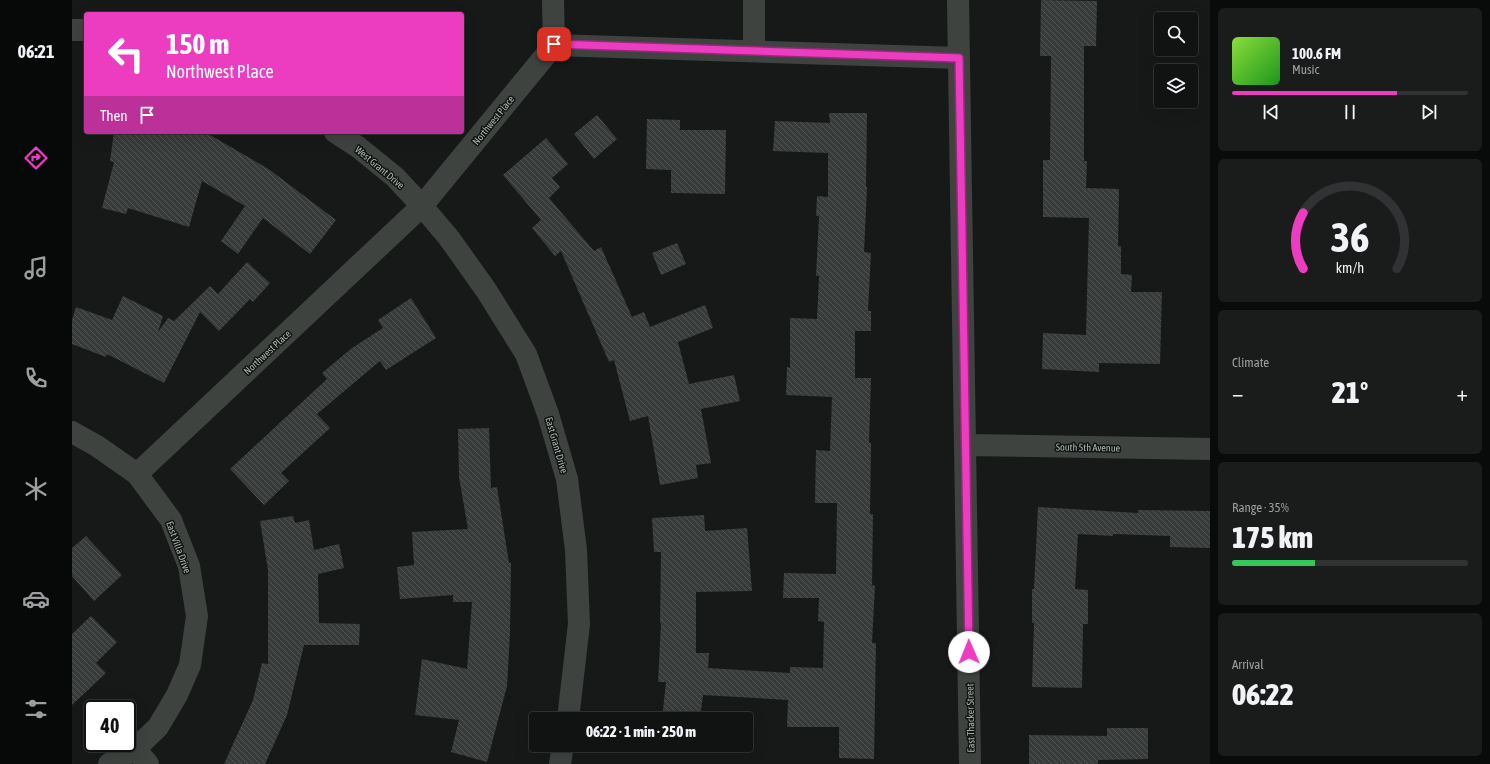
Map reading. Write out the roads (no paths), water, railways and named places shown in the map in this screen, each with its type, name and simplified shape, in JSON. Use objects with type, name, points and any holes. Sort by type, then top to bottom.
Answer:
[{"type":"street","points":[[553,0],[554,44],[959,58]]},
{"type":"street","points":[[754,0],[754,51]]},
{"type":"street","name":"East Thacker Street","points":[[958,0],[970,764]]},
{"type":"street","points":[[72,30],[84,30]]},
{"type":"street","name":"Northwest Place","points":[[137,474],[422,206],[554,44]]},
{"type":"street","name":"West Grant Drive","points":[[338,134],[358,147],[395,177],[422,206]]},
{"type":"street","name":"East Grant Drive","points":[[422,206],[449,238],[486,290],[526,354],[548,414],[567,479],[576,550],[579,624],[569,712]]},
{"type":"street","name":"East Villa Drive","points":[[72,432],[98,446],[137,474],[171,520],[189,566],[197,616],[190,665],[177,695],[142,756],[110,764]]},
{"type":"street","name":"South 5th Avenue","points":[[966,445],[1210,449]]},
{"type":"street","points":[[560,764],[562,752]]}]
